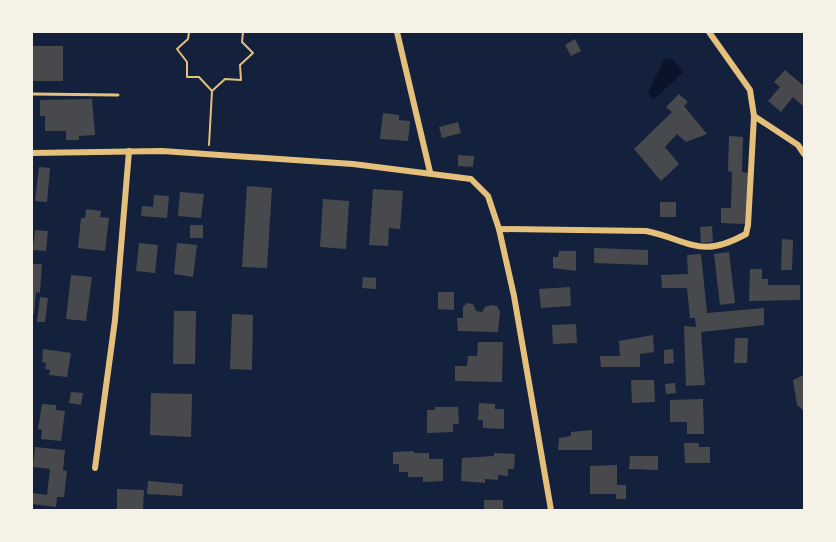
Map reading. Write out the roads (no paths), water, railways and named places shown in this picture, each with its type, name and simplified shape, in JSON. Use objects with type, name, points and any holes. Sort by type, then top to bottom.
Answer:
[{"type":"street","points":[[397,32],[430,172]]},
{"type":"street","points":[[499,228],[646,231],[699,248],[714,248],[746,234],[754,116],[750,90],[709,32]]},
{"type":"street","points":[[754,116],[798,145],[804,154]]},
{"type":"street","points":[[95,468],[115,320],[129,151]]},
{"type":"street","points":[[32,153],[129,151],[208,154],[430,172],[471,179],[482,187],[499,228],[551,510]]},
{"type":"lane","points":[[32,94],[117,95]]},
{"type":"water","points":[[671,58],[684,72],[653,100],[648,92],[664,60]]}]
